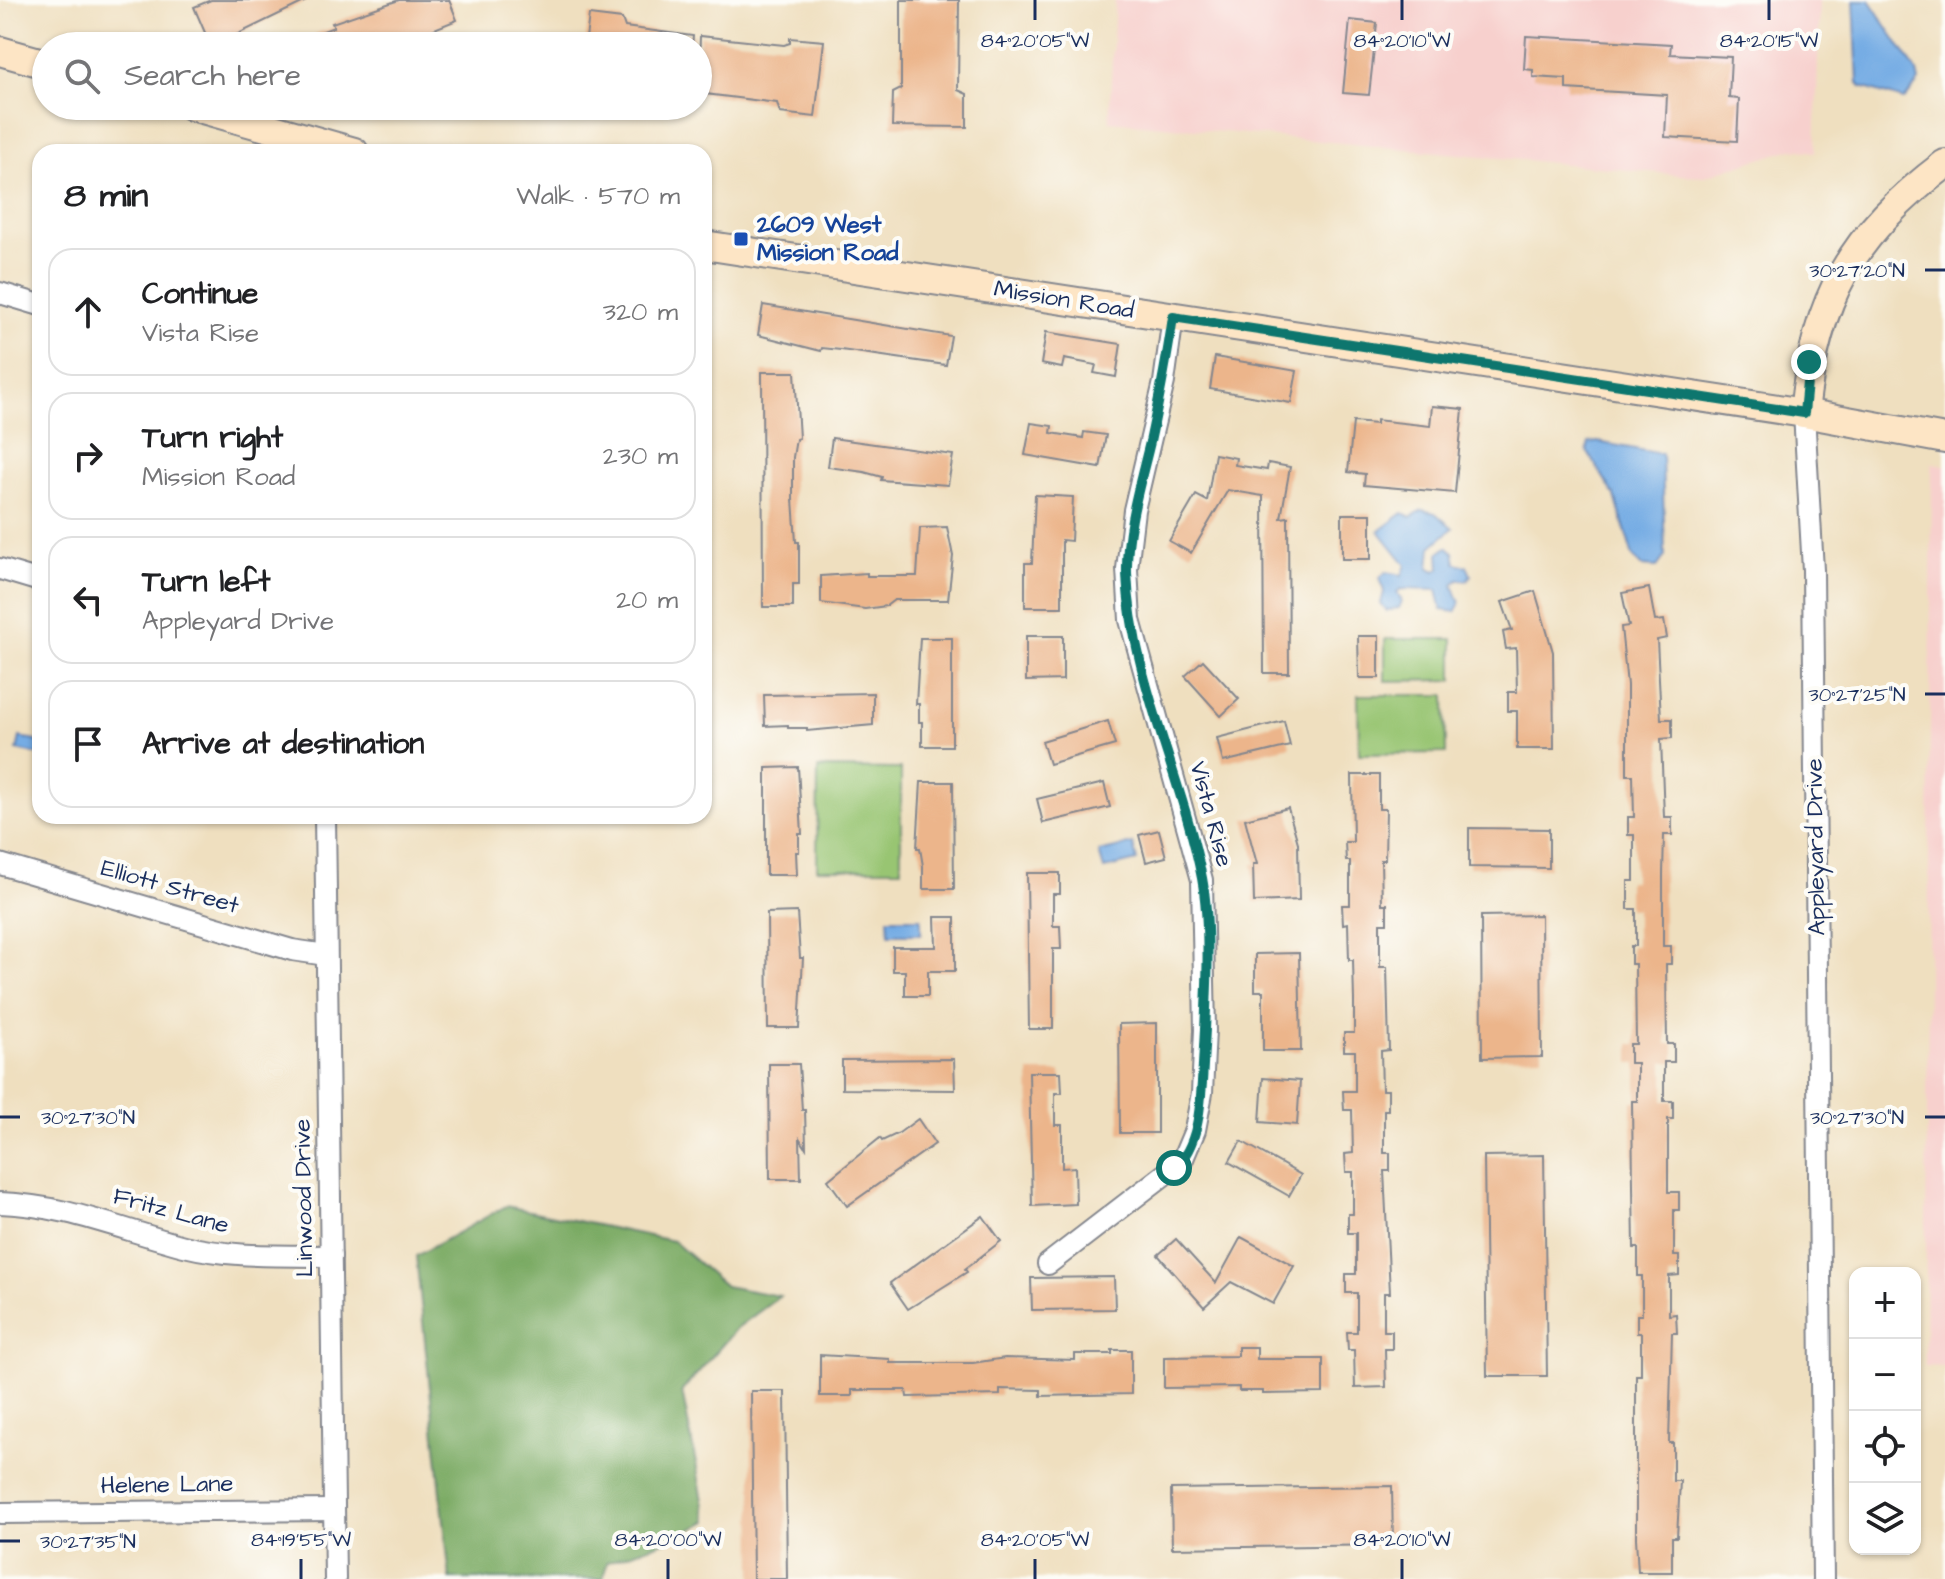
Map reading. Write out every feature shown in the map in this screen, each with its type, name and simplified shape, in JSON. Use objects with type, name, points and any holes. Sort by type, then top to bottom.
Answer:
[{"type":"street","points":[[0,51],[32,60]]},
{"type":"street","points":[[239,120],[321,144]]},
{"type":"street","name":"Appleyard Drive","points":[[1823,1579],[1813,570],[1804,413],[1815,339],[1843,269],[1866,237],[1909,191],[1945,164]]},
{"type":"street","name":"Mission Road","points":[[712,246],[1804,413],[1945,439]]},
{"type":"street","points":[[0,293],[32,303]]},
{"type":"street","name":"Vista Rise","points":[[1048,1264],[1182,1161],[1195,1130],[1202,1093],[1205,1030],[1202,880],[1130,620],[1127,569],[1134,510],[1164,382],[1173,317]]},
{"type":"street","points":[[0,569],[32,579]]},
{"type":"street","name":"Linwood Drive","points":[[325,824],[335,1579]]},
{"type":"street","name":"Elliott Street","points":[[0,864],[292,950],[326,955]]},
{"type":"street","name":"Fritz Lane","points":[[0,1203],[84,1214],[184,1246],[230,1255],[331,1256]]},
{"type":"street","name":"Helene Lane","points":[[0,1513],[334,1510]]},
{"type":"shaded area","points":[[1115,0],[1820,0],[1815,152],[1792,149],[1702,177],[1109,121]]},
{"type":"shaded area","points":[[1932,463],[1945,466],[1945,1367],[1925,1366]]},
{"type":"green space","points":[[1385,639],[1453,639],[1453,680],[1385,681]]},
{"type":"green space","points":[[1358,695],[1445,695],[1446,753],[1359,754]]},
{"type":"green space","points":[[818,768],[901,769],[901,869],[817,869]]},
{"type":"green space","points":[[506,1206],[673,1241],[725,1286],[780,1296],[737,1328],[682,1391],[707,1521],[680,1536],[607,1562],[603,1579],[450,1579],[416,1256]]},
{"type":"water","points":[[1854,0],[1869,0],[1917,72],[1919,81],[1904,100],[1861,87],[1858,83]]},
{"type":"water","points":[[1589,443],[1662,454],[1665,556],[1657,567],[1641,566],[1633,557],[1615,496],[1587,451]]},
{"type":"water","points":[[1422,510],[1435,513],[1453,528],[1431,547],[1429,568],[1435,571],[1440,568],[1439,553],[1447,547],[1454,552],[1456,563],[1467,566],[1471,575],[1467,580],[1458,580],[1453,585],[1460,603],[1455,612],[1442,610],[1437,590],[1401,589],[1397,592],[1402,601],[1399,608],[1387,611],[1381,603],[1384,592],[1380,577],[1386,572],[1402,575],[1406,565],[1379,531],[1403,513],[1411,517]]},
{"type":"water","points":[[20,737],[32,740],[32,753],[17,750]]},
{"type":"water","points":[[1133,844],[1137,861],[1104,869],[1099,852]]},
{"type":"water","points":[[888,918],[921,918],[921,934],[889,934]]},
{"type":"building","points":[[211,0],[308,0],[242,32],[205,32],[194,7]]},
{"type":"building","points":[[399,0],[449,0],[457,20],[427,32],[320,32],[334,27],[332,23]]},
{"type":"building","points":[[901,0],[959,0],[958,90],[967,94],[967,127],[892,126],[893,93],[901,89]]},
{"type":"building","points":[[589,15],[622,19],[625,27],[663,32],[587,32]]},
{"type":"building","points":[[1350,20],[1377,23],[1369,95],[1343,93]]},
{"type":"building","points":[[1526,36],[1671,44],[1670,54],[1731,57],[1729,98],[1739,99],[1737,141],[1665,137],[1667,95],[1566,89],[1566,79],[1533,77],[1533,70],[1524,69]]},
{"type":"building","points":[[712,37],[784,45],[790,43],[790,38],[824,41],[815,117],[780,113],[777,103],[712,95]]},
{"type":"building","points":[[763,305],[951,336],[946,365],[841,350],[822,348],[821,351],[758,335]]},
{"type":"building","points":[[1046,332],[1121,344],[1116,377],[1094,373],[1096,365],[1064,359],[1062,368],[1041,364]]},
{"type":"building","points":[[1215,357],[1297,371],[1291,403],[1210,389]]},
{"type":"building","points":[[762,372],[795,372],[799,438],[796,439],[793,457],[793,499],[796,542],[799,542],[799,584],[793,584],[793,607],[763,607]]},
{"type":"building","points":[[1432,406],[1463,409],[1455,493],[1364,485],[1365,474],[1348,472],[1353,422],[1376,424],[1376,420],[1430,426]]},
{"type":"building","points":[[1031,423],[1052,426],[1051,433],[1083,438],[1084,432],[1106,435],[1100,468],[1025,455]]},
{"type":"building","points":[[832,438],[953,455],[948,485],[881,480],[882,477],[864,472],[828,467]]},
{"type":"building","points":[[1215,454],[1236,458],[1235,465],[1267,470],[1268,463],[1290,467],[1281,518],[1288,517],[1289,673],[1264,673],[1263,496],[1228,490],[1191,553],[1169,541],[1196,495],[1207,501]]},
{"type":"building","points":[[1035,495],[1073,497],[1071,541],[1062,540],[1062,607],[1025,607],[1025,563],[1032,563]]},
{"type":"building","points":[[1342,514],[1371,514],[1371,559],[1342,559]]},
{"type":"building","points":[[947,527],[953,556],[948,600],[894,600],[886,606],[865,609],[821,603],[821,576],[867,573],[867,576],[917,576],[920,528]]},
{"type":"building","points":[[1649,588],[1655,621],[1664,620],[1667,638],[1657,640],[1661,719],[1672,719],[1672,738],[1661,739],[1664,817],[1672,817],[1672,835],[1664,835],[1663,946],[1671,946],[1671,964],[1666,964],[1667,1044],[1674,1044],[1674,1062],[1664,1062],[1664,1101],[1673,1101],[1673,1119],[1668,1119],[1668,1192],[1679,1192],[1679,1210],[1674,1210],[1674,1256],[1679,1256],[1679,1275],[1669,1276],[1669,1315],[1676,1314],[1677,1333],[1672,1333],[1669,1443],[1673,1443],[1673,1481],[1680,1481],[1677,1537],[1672,1537],[1672,1572],[1638,1572],[1636,1538],[1636,1375],[1641,1375],[1641,1333],[1637,1333],[1637,1315],[1642,1315],[1642,1276],[1638,1276],[1638,1248],[1634,1248],[1632,1101],[1637,1101],[1637,1063],[1630,1063],[1630,1044],[1636,1044],[1635,964],[1631,964],[1631,946],[1636,946],[1636,909],[1628,909],[1628,881],[1634,881],[1634,835],[1628,835],[1628,817],[1634,817],[1633,775],[1627,775],[1627,685],[1621,627],[1629,626],[1622,593]]},
{"type":"building","points":[[1535,591],[1553,652],[1554,749],[1517,749],[1517,711],[1508,711],[1508,692],[1517,692],[1516,648],[1506,649],[1503,632],[1512,630],[1502,602]]},
{"type":"building","points":[[1026,636],[1063,636],[1063,680],[1026,681]]},
{"type":"building","points":[[1358,636],[1379,636],[1379,678],[1359,678]]},
{"type":"building","points":[[920,638],[952,638],[952,746],[922,746],[922,722],[919,722],[919,704],[916,704]]},
{"type":"building","points":[[1203,660],[1239,699],[1221,716],[1185,676]]},
{"type":"building","points":[[873,693],[873,725],[807,731],[807,728],[788,728],[788,725],[765,726],[764,695]]},
{"type":"building","points":[[1108,721],[1115,745],[1049,764],[1042,741]]},
{"type":"building","points":[[1284,721],[1290,746],[1223,762],[1217,738]]},
{"type":"building","points":[[798,767],[802,834],[799,834],[799,852],[796,852],[797,875],[766,875],[766,768]]},
{"type":"building","points":[[1352,775],[1379,775],[1379,809],[1386,809],[1385,860],[1381,860],[1382,904],[1387,904],[1387,923],[1380,923],[1380,967],[1387,967],[1389,1050],[1381,1051],[1382,1090],[1388,1090],[1388,1110],[1384,1110],[1384,1153],[1390,1153],[1390,1171],[1384,1171],[1390,1293],[1384,1293],[1384,1331],[1392,1331],[1392,1349],[1385,1349],[1386,1387],[1355,1388],[1354,1350],[1348,1350],[1347,1332],[1357,1332],[1357,1293],[1346,1293],[1346,1274],[1356,1274],[1356,1233],[1348,1233],[1348,1214],[1353,1214],[1353,1172],[1346,1172],[1345,1154],[1353,1153],[1352,1110],[1344,1110],[1343,1091],[1355,1091],[1355,1051],[1344,1051],[1344,1033],[1354,1033],[1353,960],[1349,960],[1348,923],[1343,924],[1342,905],[1350,905],[1350,861],[1346,861],[1345,842],[1353,842]]},
{"type":"building","points":[[921,782],[953,782],[954,889],[923,889],[923,866],[920,848],[917,848]]},
{"type":"building","points":[[1104,783],[1110,807],[1043,823],[1037,799]]},
{"type":"building","points":[[1288,808],[1298,843],[1299,900],[1254,902],[1253,864],[1257,864],[1245,819]]},
{"type":"building","points":[[1469,828],[1549,829],[1549,868],[1469,867]]},
{"type":"building","points":[[1159,830],[1166,857],[1146,862],[1139,835]]},
{"type":"building","points":[[1027,873],[1060,873],[1060,894],[1053,894],[1053,926],[1060,926],[1061,949],[1053,949],[1053,1029],[1029,1029]]},
{"type":"building","points":[[797,912],[800,958],[803,958],[799,1028],[768,1028],[767,913]]},
{"type":"building","points":[[1541,915],[1542,1057],[1482,1058],[1481,916]]},
{"type":"building","points":[[935,917],[955,917],[955,971],[928,971],[928,996],[905,996],[905,971],[893,971],[893,947],[936,947]]},
{"type":"building","points":[[1299,953],[1301,1051],[1263,1051],[1263,991],[1255,991],[1255,954]]},
{"type":"building","points":[[1157,1023],[1157,1133],[1120,1133],[1119,1024]]},
{"type":"building","points":[[954,1059],[955,1090],[842,1089],[842,1060]]},
{"type":"building","points":[[769,1064],[799,1064],[806,1148],[800,1139],[801,1179],[770,1179]]},
{"type":"building","points":[[1029,1072],[1061,1072],[1062,1093],[1055,1093],[1055,1125],[1062,1125],[1062,1168],[1075,1167],[1076,1204],[1032,1206]]},
{"type":"building","points":[[1263,1078],[1300,1081],[1297,1125],[1260,1122]]},
{"type":"building","points":[[918,1119],[935,1144],[847,1206],[828,1180],[880,1138],[882,1141],[899,1133]]},
{"type":"building","points":[[1241,1141],[1301,1175],[1289,1196],[1229,1162]]},
{"type":"building","points":[[1544,1155],[1547,1376],[1487,1376],[1484,1156]]},
{"type":"building","points":[[983,1216],[1001,1241],[965,1269],[967,1272],[908,1309],[890,1283]]},
{"type":"building","points":[[1241,1237],[1294,1266],[1273,1304],[1231,1282],[1204,1307],[1158,1255],[1176,1239],[1216,1283]]},
{"type":"building","points":[[1114,1277],[1115,1309],[1032,1310],[1031,1278]]},
{"type":"building","points":[[1238,1347],[1257,1347],[1257,1359],[1323,1359],[1323,1393],[1263,1394],[1263,1391],[1239,1391],[1239,1387],[1164,1388],[1164,1357],[1238,1356]]},
{"type":"building","points":[[1112,1350],[1131,1350],[1131,1394],[1041,1396],[1041,1390],[1000,1389],[1000,1395],[907,1397],[906,1390],[852,1390],[852,1396],[820,1396],[820,1355],[890,1359],[890,1363],[973,1363],[1005,1358],[1075,1360],[1075,1354],[1112,1354]]},
{"type":"building","points":[[751,1391],[785,1391],[787,1579],[753,1579]]},
{"type":"building","points":[[1392,1486],[1393,1545],[1172,1548],[1171,1489]]},
{"type":"place","name":"2609 West Mission Road","points":[[741,239]]},
{"type":"route","points":[[1174,1168],[1188,1149],[1202,1093],[1205,911],[1202,880],[1191,832],[1130,620],[1127,569],[1134,510],[1164,382],[1173,317],[1804,413],[1809,362]]}]
